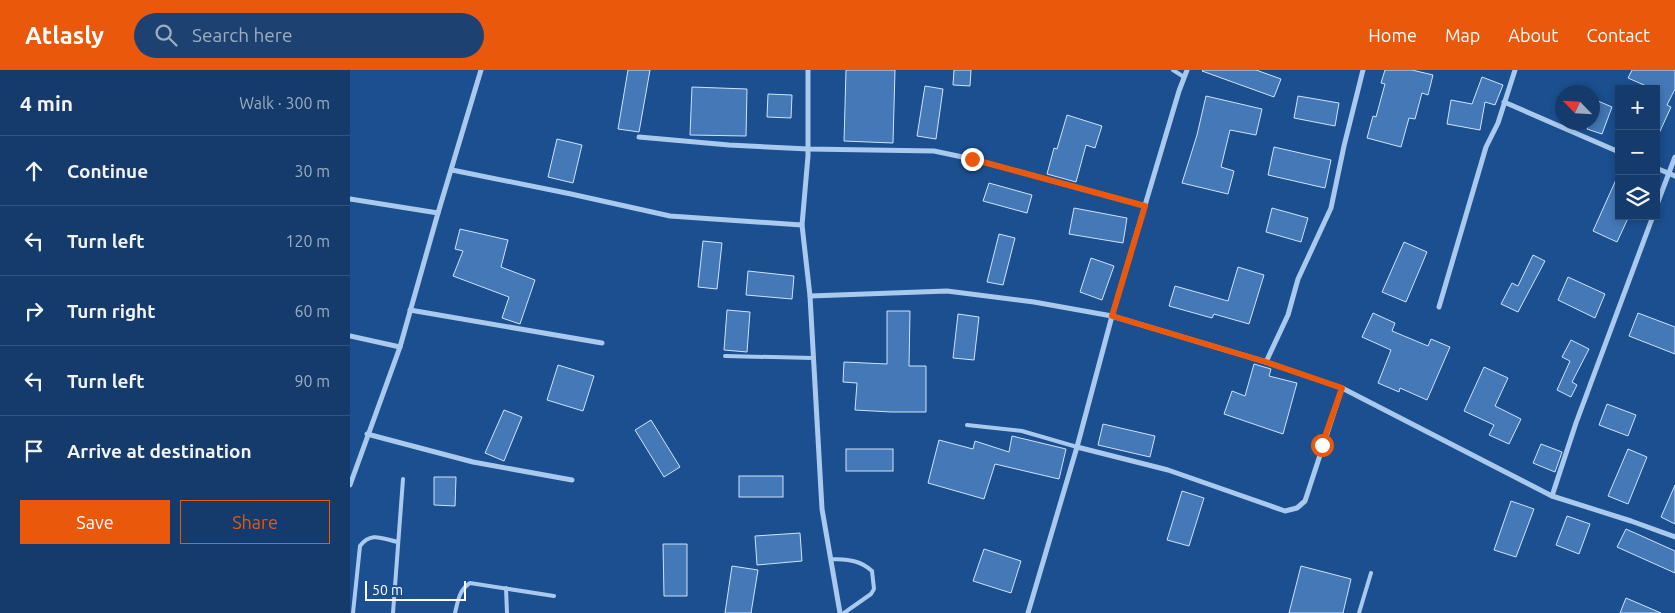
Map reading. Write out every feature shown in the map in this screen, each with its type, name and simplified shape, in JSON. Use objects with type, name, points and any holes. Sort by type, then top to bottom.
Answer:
[{"type":"street","points":[[350,485],[400,347],[438,213],[482,70]]},
{"type":"street","points":[[808,70],[808,148],[802,225],[810,296],[822,508],[840,613]]},
{"type":"street","points":[[1028,613],[1077,447],[1112,316],[1187,70]]},
{"type":"street","points":[[1266,362],[1288,315],[1298,279],[1331,208],[1363,70]]},
{"type":"street","points":[[1439,307],[1486,147],[1498,123],[1515,70]]},
{"type":"street","points":[[1504,102],[1615,150]]},
{"type":"street","points":[[639,137],[729,145],[934,151],[972,159],[1145,206]]},
{"type":"street","points":[[1660,197],[1675,157]]},
{"type":"street","points":[[452,170],[670,216],[802,225]]},
{"type":"street","points":[[1660,170],[1675,176]]},
{"type":"street","points":[[350,199],[438,213]]},
{"type":"street","points":[[1552,496],[1576,423],[1652,220]]},
{"type":"street","points":[[810,296],[947,291],[1034,302],[1112,316],[1266,362],[1342,388],[1552,496],[1675,537]]},
{"type":"street","points":[[410,310],[602,343]]},
{"type":"street","points":[[350,336],[400,347]]},
{"type":"street","points":[[1077,447],[1168,470],[1285,511],[1297,508],[1304,501],[1342,388]]},
{"type":"street","points":[[368,434],[473,462],[572,480]]},
{"type":"lane","points":[[1173,70],[1184,77]]},
{"type":"lane","points":[[725,356],[813,358]]},
{"type":"lane","points":[[967,425],[1022,431],[1077,447]]},
{"type":"lane","points":[[394,613],[403,479]]},
{"type":"lane","points":[[353,613],[360,546],[364,539],[371,536],[398,542]]},
{"type":"lane","points":[[831,559],[855,560],[872,571],[874,589],[871,594],[844,613]]},
{"type":"lane","points":[[1360,613],[1371,573]]},
{"type":"lane","points":[[455,613],[459,594],[470,583],[554,596]]},
{"type":"lane","points":[[506,588],[507,613]]},
{"type":"building","points":[[628,70],[650,70],[639,132],[618,129]]},
{"type":"building","points":[[846,70],[895,70],[893,143],[844,141]]},
{"type":"building","points":[[954,70],[971,70],[970,86],[953,85]]},
{"type":"building","points":[[1203,70],[1256,70],[1281,79],[1274,97]]},
{"type":"building","points":[[1385,70],[1412,70],[1433,75],[1428,95],[1422,93],[1415,119],[1409,118],[1401,147],[1367,138],[1373,116],[1376,117],[1385,84],[1381,83]]},
{"type":"building","points":[[1632,70],[1675,70],[1675,89],[1667,105],[1671,107],[1660,131],[1660,85],[1644,85],[1628,78]]},
{"type":"building","points":[[1482,77],[1503,85],[1495,105],[1485,102],[1480,130],[1447,124],[1451,100],[1472,104]]},
{"type":"building","points":[[925,86],[943,89],[936,139],[917,136]]},
{"type":"building","points":[[692,87],[747,89],[746,136],[690,135]]},
{"type":"building","points":[[768,94],[792,95],[791,118],[767,117]]},
{"type":"building","points":[[1206,96],[1262,109],[1256,135],[1230,130],[1221,167],[1234,171],[1228,194],[1182,183],[1197,135]]},
{"type":"building","points":[[1298,96],[1339,103],[1335,126],[1294,118]]},
{"type":"building","points":[[1600,102],[1612,107],[1602,134],[1590,130],[1600,130]]},
{"type":"building","points":[[1067,115],[1102,126],[1095,148],[1086,145],[1076,182],[1047,174],[1054,148],[1057,149]]},
{"type":"building","points":[[557,139],[582,145],[573,183],[548,177]]},
{"type":"building","points":[[1274,147],[1331,160],[1325,188],[1268,175]]},
{"type":"building","points":[[1615,182],[1615,220],[1627,220],[1617,242],[1593,231]]},
{"type":"building","points":[[989,183],[1032,195],[1027,213],[983,201]]},
{"type":"building","points":[[1074,208],[1127,218],[1123,243],[1069,234]]},
{"type":"building","points":[[1272,208],[1308,218],[1301,242],[1266,232]]},
{"type":"building","points":[[460,229],[508,240],[501,267],[535,280],[520,324],[502,318],[509,297],[453,276],[463,251],[455,249]]},
{"type":"building","points":[[999,234],[1015,238],[1003,285],[987,282]]},
{"type":"building","points":[[703,241],[722,243],[717,289],[698,287]]},
{"type":"building","points":[[1404,242],[1427,252],[1406,302],[1382,292]]},
{"type":"building","points":[[1533,255],[1545,261],[1518,312],[1501,304],[1512,283],[1518,286]]},
{"type":"building","points":[[1091,258],[1114,266],[1102,300],[1080,292]]},
{"type":"building","points":[[1238,267],[1264,275],[1249,324],[1214,314],[1212,318],[1169,306],[1175,286],[1228,301]]},
{"type":"building","points":[[748,271],[794,276],[792,299],[746,295]]},
{"type":"building","points":[[1568,277],[1605,294],[1595,318],[1558,300]]},
{"type":"building","points":[[727,310],[750,312],[747,352],[724,350]]},
{"type":"building","points":[[887,311],[910,311],[909,366],[926,366],[926,412],[855,410],[857,383],[843,382],[844,362],[887,364]]},
{"type":"building","points":[[1373,313],[1395,323],[1392,331],[1428,346],[1431,339],[1450,347],[1427,400],[1400,388],[1399,392],[1378,383],[1391,350],[1362,337]]},
{"type":"building","points":[[1638,313],[1675,327],[1675,354],[1629,336]]},
{"type":"building","points":[[958,314],[979,317],[974,360],[953,358]]},
{"type":"building","points":[[1571,340],[1589,349],[1572,382],[1577,385],[1571,397],[1557,390],[1570,361],[1562,357]]},
{"type":"building","points":[[1254,364],[1271,369],[1269,376],[1297,383],[1283,434],[1224,414],[1232,391],[1245,396]]},
{"type":"building","points":[[558,365],[594,376],[583,411],[547,400]]},
{"type":"building","points":[[1484,367],[1508,378],[1495,406],[1521,419],[1509,444],[1489,435],[1494,425],[1464,411]]},
{"type":"building","points":[[1607,404],[1636,415],[1628,436],[1599,425]]},
{"type":"building","points":[[504,410],[522,417],[504,461],[485,453]]},
{"type":"building","points":[[651,420],[680,467],[664,477],[635,430]]},
{"type":"building","points":[[1103,424],[1155,436],[1150,457],[1098,445]]},
{"type":"building","points":[[1012,436],[1066,449],[1059,479],[995,464],[984,499],[928,483],[939,440],[973,449],[975,441],[1009,452]]},
{"type":"building","points":[[1541,444],[1562,452],[1555,472],[1533,463]]},
{"type":"building","points":[[846,449],[893,449],[893,471],[846,471]]},
{"type":"building","points":[[1628,449],[1647,457],[1628,504],[1608,496]]},
{"type":"building","points":[[739,476],[783,476],[783,497],[739,497]]},
{"type":"building","points":[[434,477],[456,477],[455,506],[434,505]]},
{"type":"building","points":[[1675,485],[1675,524],[1661,517]]},
{"type":"building","points":[[1182,491],[1204,498],[1189,546],[1167,540]]},
{"type":"building","points":[[1511,501],[1534,509],[1516,557],[1494,550]]},
{"type":"building","points":[[1567,516],[1590,524],[1579,554],[1556,545]]},
{"type":"building","points":[[1626,529],[1675,551],[1675,573],[1617,547]]},
{"type":"building","points":[[800,533],[802,561],[757,565],[755,536]]},
{"type":"building","points":[[663,544],[687,544],[687,596],[664,596]]},
{"type":"building","points":[[984,549],[1021,561],[1011,593],[973,581]]},
{"type":"building","points":[[732,566],[758,570],[751,613],[725,613]]},
{"type":"building","points":[[1301,566],[1351,579],[1343,613],[1289,613]]},
{"type":"building","points":[[1626,598],[1661,613],[1620,613]]},
{"type":"route","points":[[972,159],[1145,206],[1112,316],[1266,362],[1342,388],[1322,445]]}]
